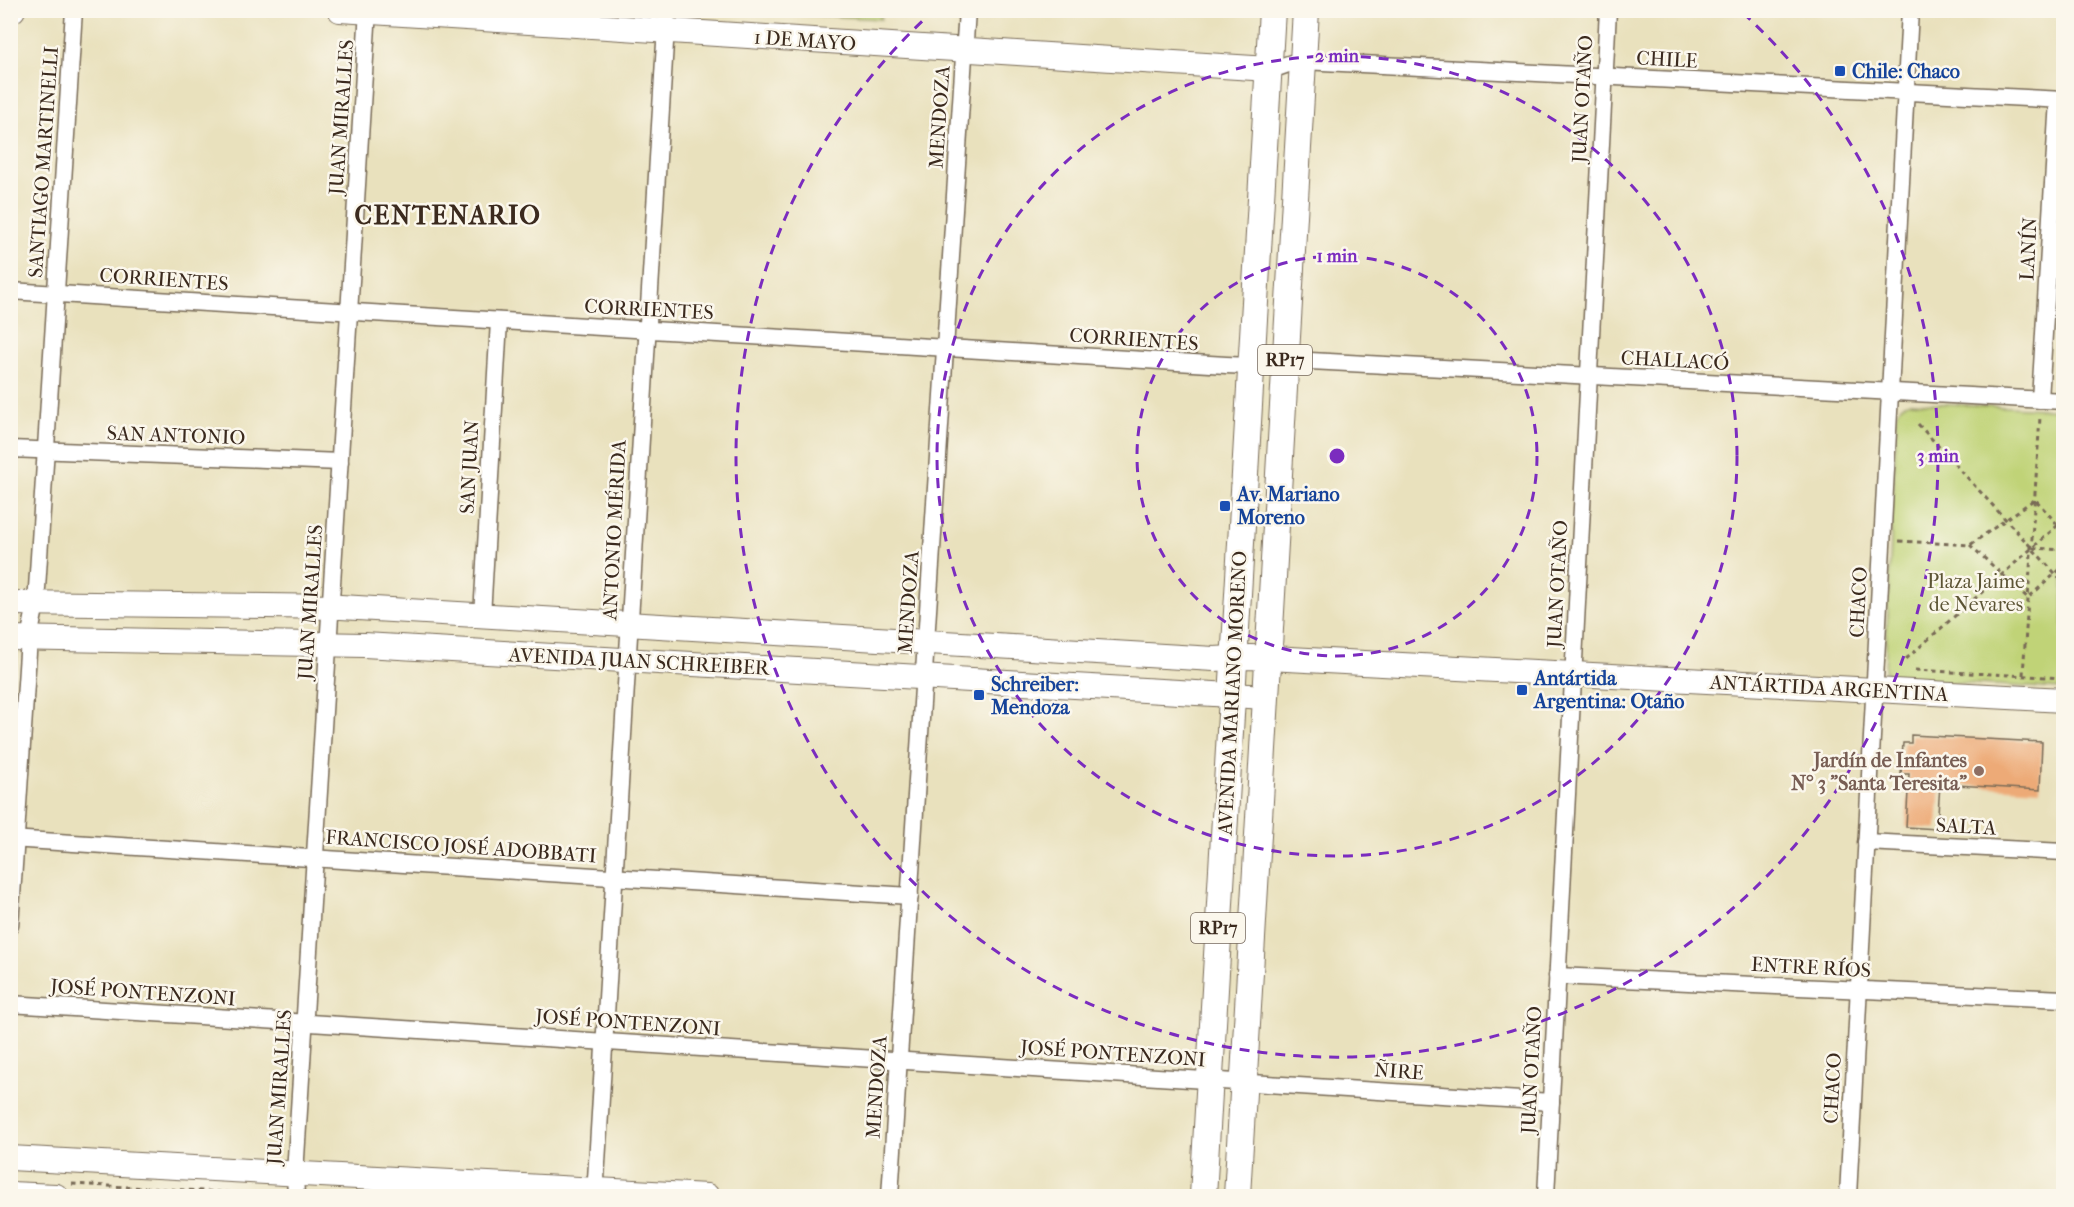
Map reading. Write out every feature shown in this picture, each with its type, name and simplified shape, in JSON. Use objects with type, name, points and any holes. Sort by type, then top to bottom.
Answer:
[{"type":"main road","name":"1 DE MAYO","points":[[340,10],[666,21],[964,50],[1269,69]]},
{"type":"main road","name":"AVENIDA MARIANO MORENO","points":[[1203,1197],[1272,10]]},
{"type":"main road","name":"AVENIDA MARIANO MORENO","points":[[1237,1197],[1306,10]]},
{"type":"main road","name":"AVENIDA JUAN SCHREIBER","points":[[10,603],[331,607],[1214,659],[1234,658]]},
{"type":"main road","name":"AVENIDA JUAN SCHREIBER","points":[[20,638],[328,644],[1266,697]]},
{"type":"main road","name":"ANTÁRTIDA ARGENTINA","points":[[1234,658],[2064,700]]},
{"type":"main road","points":[[10,1158],[295,1189],[595,1193],[707,1197]]},
{"type":"main road","points":[[10,1194],[63,1190]]},
{"type":"street","name":"SANTIAGO MARTINELLI","points":[[10,926],[20,638],[36,604],[74,10]]},
{"type":"street","name":"MENDOZA","points":[[890,1197],[967,10]]},
{"type":"street","name":"JUAN OTAÑO","points":[[1546,1197],[1608,10]]},
{"type":"street","name":"CHACO","points":[[1848,1197],[1910,10]]},
{"type":"street","name":"JUAN MIRALLES","points":[[295,1189],[368,11]]},
{"type":"street","name":"ANTONIO MÉRIDA","points":[[595,1193],[666,21]]},
{"type":"street","name":"CHILE","points":[[1269,69],[1303,62],[2061,100]]},
{"type":"street","name":"LANÍN","points":[[2040,409],[2061,100]]},
{"type":"street","name":"CORRIENTES","points":[[10,291],[1251,366],[1285,363]]},
{"type":"street","name":"SAN JUAN","points":[[482,616],[499,321]]},
{"type":"street","name":"CHALLACÓ","points":[[1285,363],[1310,361],[1890,392],[2040,409],[2064,401]]},
{"type":"street","name":"SAN ANTONIO","points":[[10,449],[340,462]]},
{"type":"street","name":"FRANCISCO JOSÉ ADOBBATI","points":[[13,839],[910,896]]},
{"type":"street","name":"SALTA","points":[[1866,842],[2064,852]]},
{"type":"street","name":"ENTRE RÍOS","points":[[1557,976],[2064,999]]},
{"type":"street","name":"JOSÉ PONTENZONI","points":[[10,1004],[1244,1082]]},
{"type":"street","name":"ÑIRE","points":[[1244,1082],[1551,1102]]},
{"type":"path","points":[[2023,675],[2040,409]]},
{"type":"path","points":[[1918,424],[2064,583]]},
{"type":"path","points":[[1899,541],[1970,545],[2035,499]]},
{"type":"path","points":[[2035,499],[2064,532]]},
{"type":"path","points":[[1906,659],[2064,520]]},
{"type":"path","points":[[1970,545],[2028,598]]},
{"type":"path","points":[[2031,548],[2064,550]]},
{"type":"path","points":[[2028,598],[2064,566]]},
{"type":"path","points":[[1916,670],[2064,678]]},
{"type":"path","points":[[63,1190],[295,1189]]},
{"type":"green space","points":[[743,11],[881,11],[881,19]]},
{"type":"green space","name":"Plaza Jaime de Nevares","points":[[1910,402],[2063,410],[2063,689],[1894,679],[1885,671],[1897,413],[1902,405]]},
{"type":"building","points":[[1911,735],[2042,742],[2040,790],[1940,784],[1937,829],[1906,827],[1909,774],[1901,774],[1903,743],[1911,743]]},
{"type":"place","name":"Chile: Chaco","points":[[1840,71]]},
{"type":"place","name":"Av. Mariano Moreno","points":[[1225,506]]},
{"type":"place","name":"Antártida Argentina: Otaño","points":[[1522,690]]},
{"type":"place","name":"Schreiber: Mendoza","points":[[979,695]]},
{"type":"place","name":"Jardín de Infantes N° 3 \"Santa Teresita\"","points":[[1979,771]]},
{"type":"district","name":"CENTENARIO","points":[[448,215]]}]
